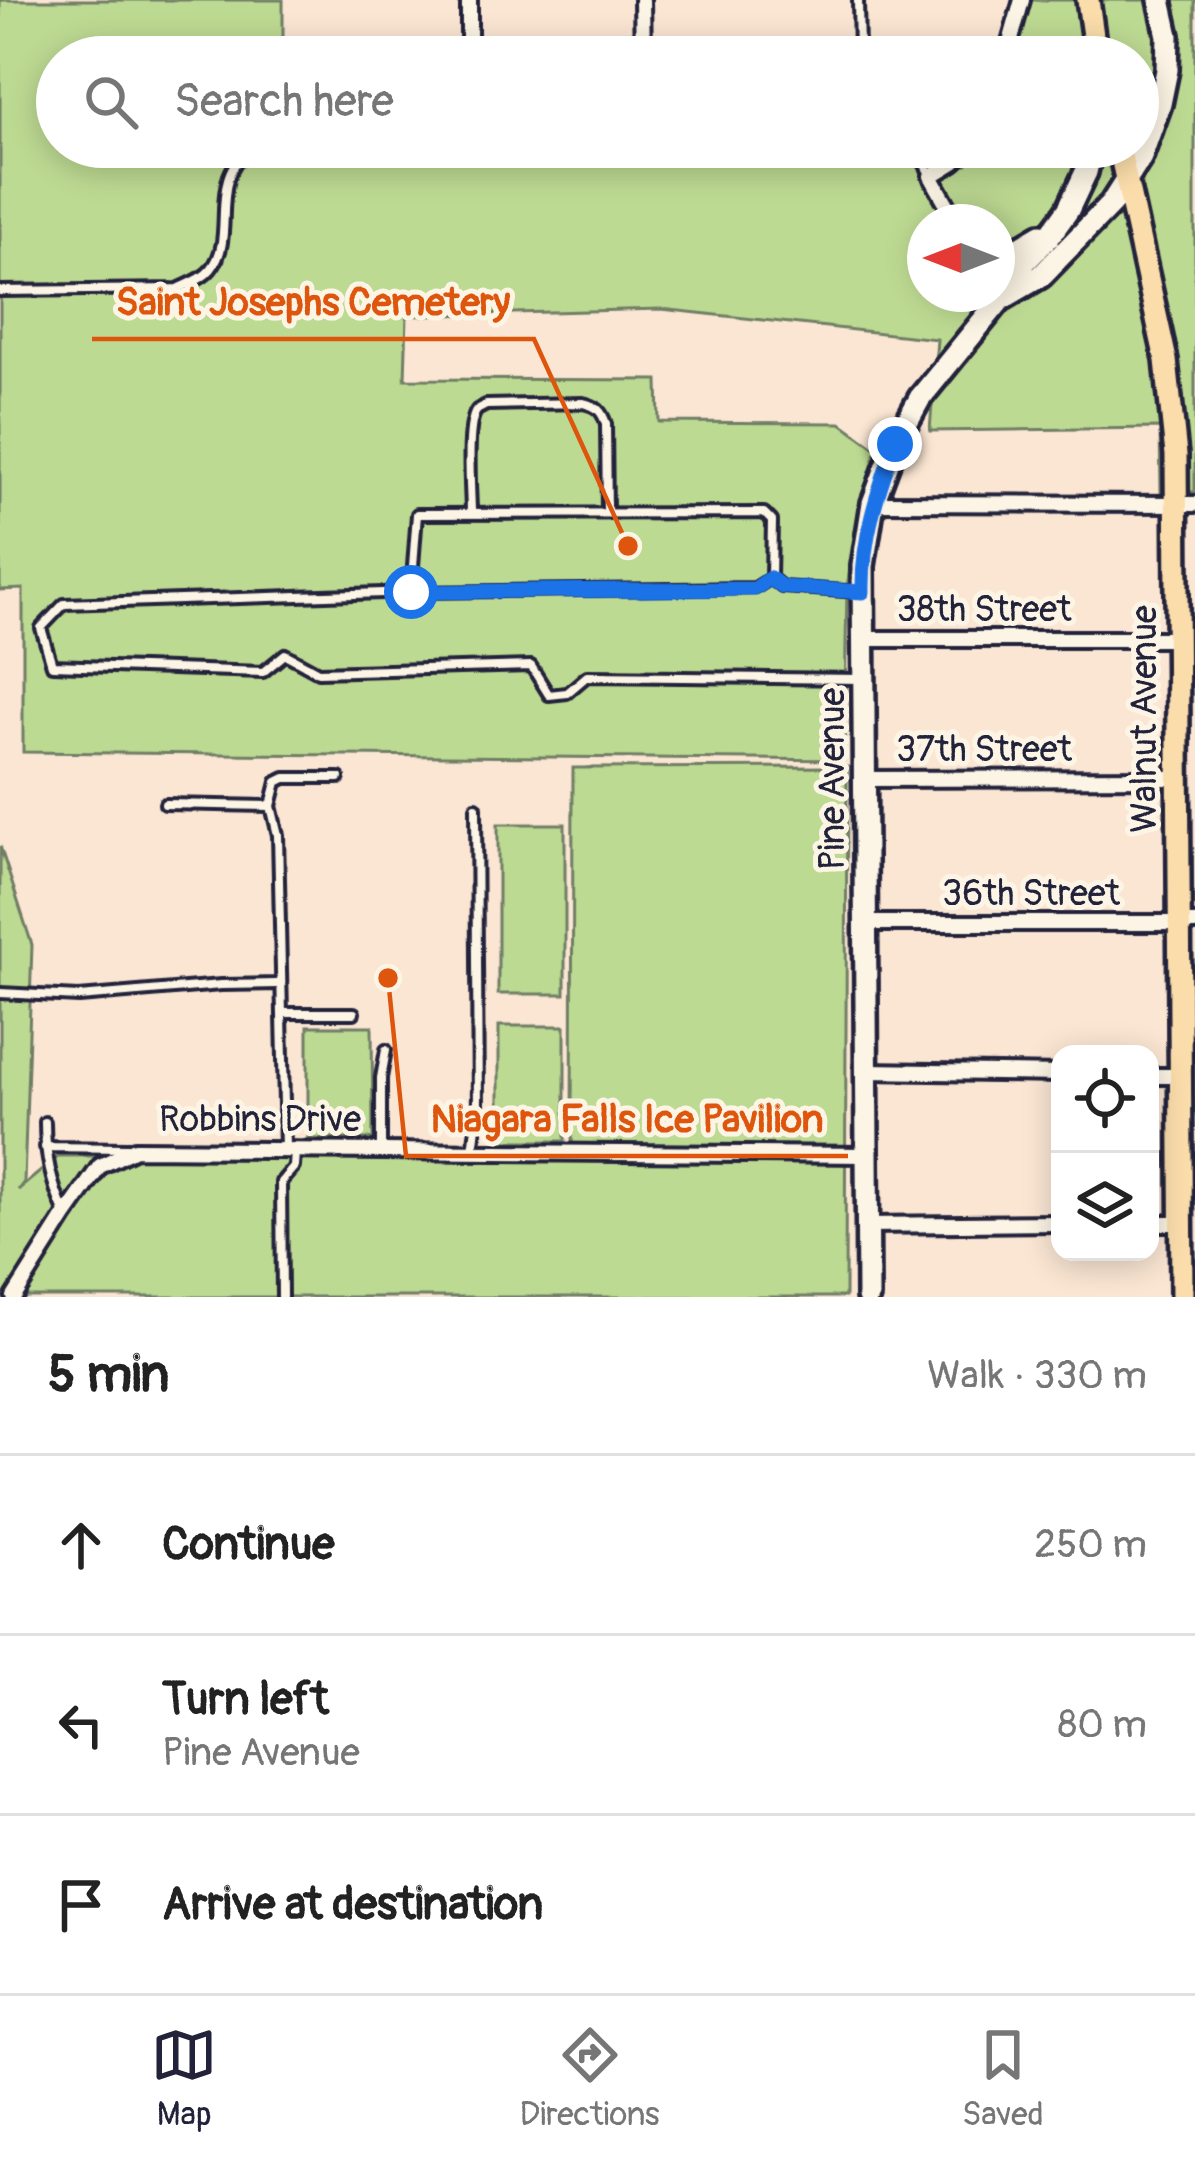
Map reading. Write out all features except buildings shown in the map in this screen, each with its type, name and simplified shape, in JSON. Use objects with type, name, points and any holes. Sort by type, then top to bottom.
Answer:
[{"type":"main road","points":[[1088,0],[1093,36]]},
{"type":"main road","points":[[1159,107],[1168,36],[1160,0]]},
{"type":"main road","points":[[1015,272],[1068,210],[1087,168]]},
{"type":"main road","name":"Walnut Avenue","points":[[1124,168],[1172,397],[1186,504],[1176,639],[1177,778],[1186,923],[1179,1076],[1181,1297]]},
{"type":"main road","points":[[1015,289],[1041,276],[1112,204],[1134,168]]},
{"type":"main road","points":[[1015,248],[1030,242],[1068,210]]},
{"type":"main road","name":"Pine Avenue","points":[[868,1297],[862,566],[873,503],[895,444],[920,398],[986,312]]},
{"type":"street","points":[[469,0],[469,36]]},
{"type":"street","points":[[642,0],[643,36]]},
{"type":"street","points":[[1012,36],[1022,0]]},
{"type":"street","points":[[944,168],[931,176],[947,204]]},
{"type":"street","points":[[873,503],[1186,504]]},
{"type":"street","name":"38th Street","points":[[864,639],[1176,639]]},
{"type":"street","name":"37th Street","points":[[864,779],[1177,778]]},
{"type":"street","name":"36th Street","points":[[866,923],[1186,923]]},
{"type":"street","points":[[867,1071],[1051,1075]]},
{"type":"street","points":[[1159,1076],[1179,1076]]},
{"type":"street","name":"Robbins Drive","points":[[14,1297],[100,1166],[135,1149],[868,1155]]},
{"type":"street","points":[[1159,1223],[1180,1222]]},
{"type":"street","points":[[867,1225],[1051,1223]]},
{"type":"lane","points":[[859,0],[859,36]]},
{"type":"lane","points":[[0,291],[178,289],[201,278],[221,252],[225,187],[234,168]]},
{"type":"lane","points":[[927,168],[931,176]]},
{"type":"lane","points":[[471,514],[471,437],[478,410],[583,403],[603,413],[606,424],[607,513]]},
{"type":"lane","points":[[411,592],[417,514],[764,513],[772,521],[770,578]]},
{"type":"lane","points":[[770,578],[782,587],[863,592]]},
{"type":"lane","points":[[770,578],[755,589],[411,592],[64,604],[41,628],[52,665],[262,672],[285,654],[318,672],[531,666],[549,694],[567,693],[587,676],[864,679]]},
{"type":"lane","points":[[282,1297],[280,1182],[294,1167],[282,1013],[278,835],[271,806],[277,782],[285,778],[339,778]]},
{"type":"lane","points":[[165,804],[271,806]]},
{"type":"lane","points":[[473,1151],[478,1111],[476,807]]},
{"type":"lane","points":[[0,993],[79,997],[277,984]]},
{"type":"lane","points":[[282,1013],[354,1013]]},
{"type":"lane","points":[[381,1150],[386,1050]]},
{"type":"lane","points":[[45,1122],[51,1183],[65,1216]]},
{"type":"lane","points":[[45,1147],[135,1149]]},
{"type":"lane","points":[[86,1148],[100,1166]]},
{"type":"green space","points":[[0,0],[283,0],[283,36],[36,36],[36,168],[1159,168],[1159,36],[1016,36],[1026,0],[1195,0],[1195,492],[1161,492],[1160,428],[930,431],[937,339],[661,309],[407,316],[405,379],[658,380],[659,422],[841,423],[877,449],[859,509],[847,587],[844,760],[23,752],[23,589],[0,590]]},
{"type":"green space","points":[[847,767],[845,1297],[0,1297],[0,846],[32,945],[24,1182],[18,1190],[59,1156],[572,1156],[573,768]]},
{"type":"green space","points":[[498,824],[565,824],[565,994],[498,994]]},
{"type":"green space","points":[[308,1026],[372,1026],[373,1139],[308,1139]]},
{"type":"green space","points":[[499,1026],[565,1026],[565,1141],[499,1141]]},
{"type":"place","name":"Saint Josephs Cemetery","points":[[628,546]]},
{"type":"place","name":"Niagara Falls Ice Pavilion","points":[[388,978]]},
{"type":"route","points":[[411,592],[755,589],[770,578],[782,587],[863,592],[862,566],[873,503],[895,444]]}]
